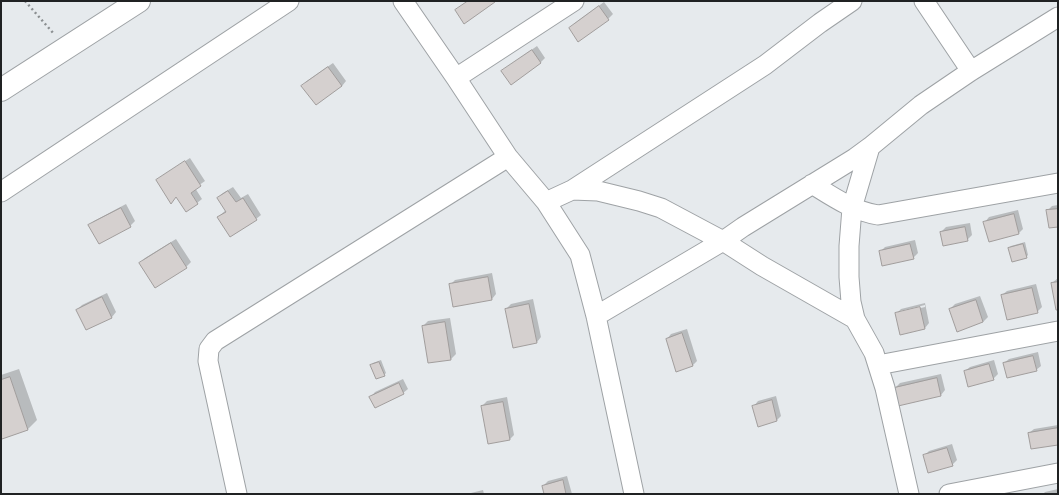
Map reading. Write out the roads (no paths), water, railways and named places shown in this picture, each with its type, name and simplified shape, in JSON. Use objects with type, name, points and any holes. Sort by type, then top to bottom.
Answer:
[{"type":"street","points":[[1,90],[139,1]]},
{"type":"street","points":[[1,192],[289,1]]},
{"type":"street","points":[[403,1],[508,157],[546,202],[580,255],[596,316],[634,494]]},
{"type":"street","points":[[456,78],[574,1]]},
{"type":"street","points":[[546,202],[572,190],[765,65],[820,23],[852,1]]},
{"type":"street","points":[[924,1],[971,71]]},
{"type":"street","points":[[596,316],[723,241],[870,147],[921,105],[971,71],[1058,17]]},
{"type":"street","points":[[870,147],[852,208],[849,246],[851,302],[855,319],[874,353],[885,388],[909,494]]},
{"type":"street","points":[[237,494],[208,361],[210,349],[215,341],[508,157]]},
{"type":"street","points":[[812,184],[852,208],[878,215],[1058,183]]},
{"type":"street","points":[[572,190],[598,191],[639,200],[661,208],[723,241],[762,266],[855,319]]},
{"type":"street","points":[[878,365],[1058,331]]},
{"type":"street","points":[[949,494],[1058,473]]}]
